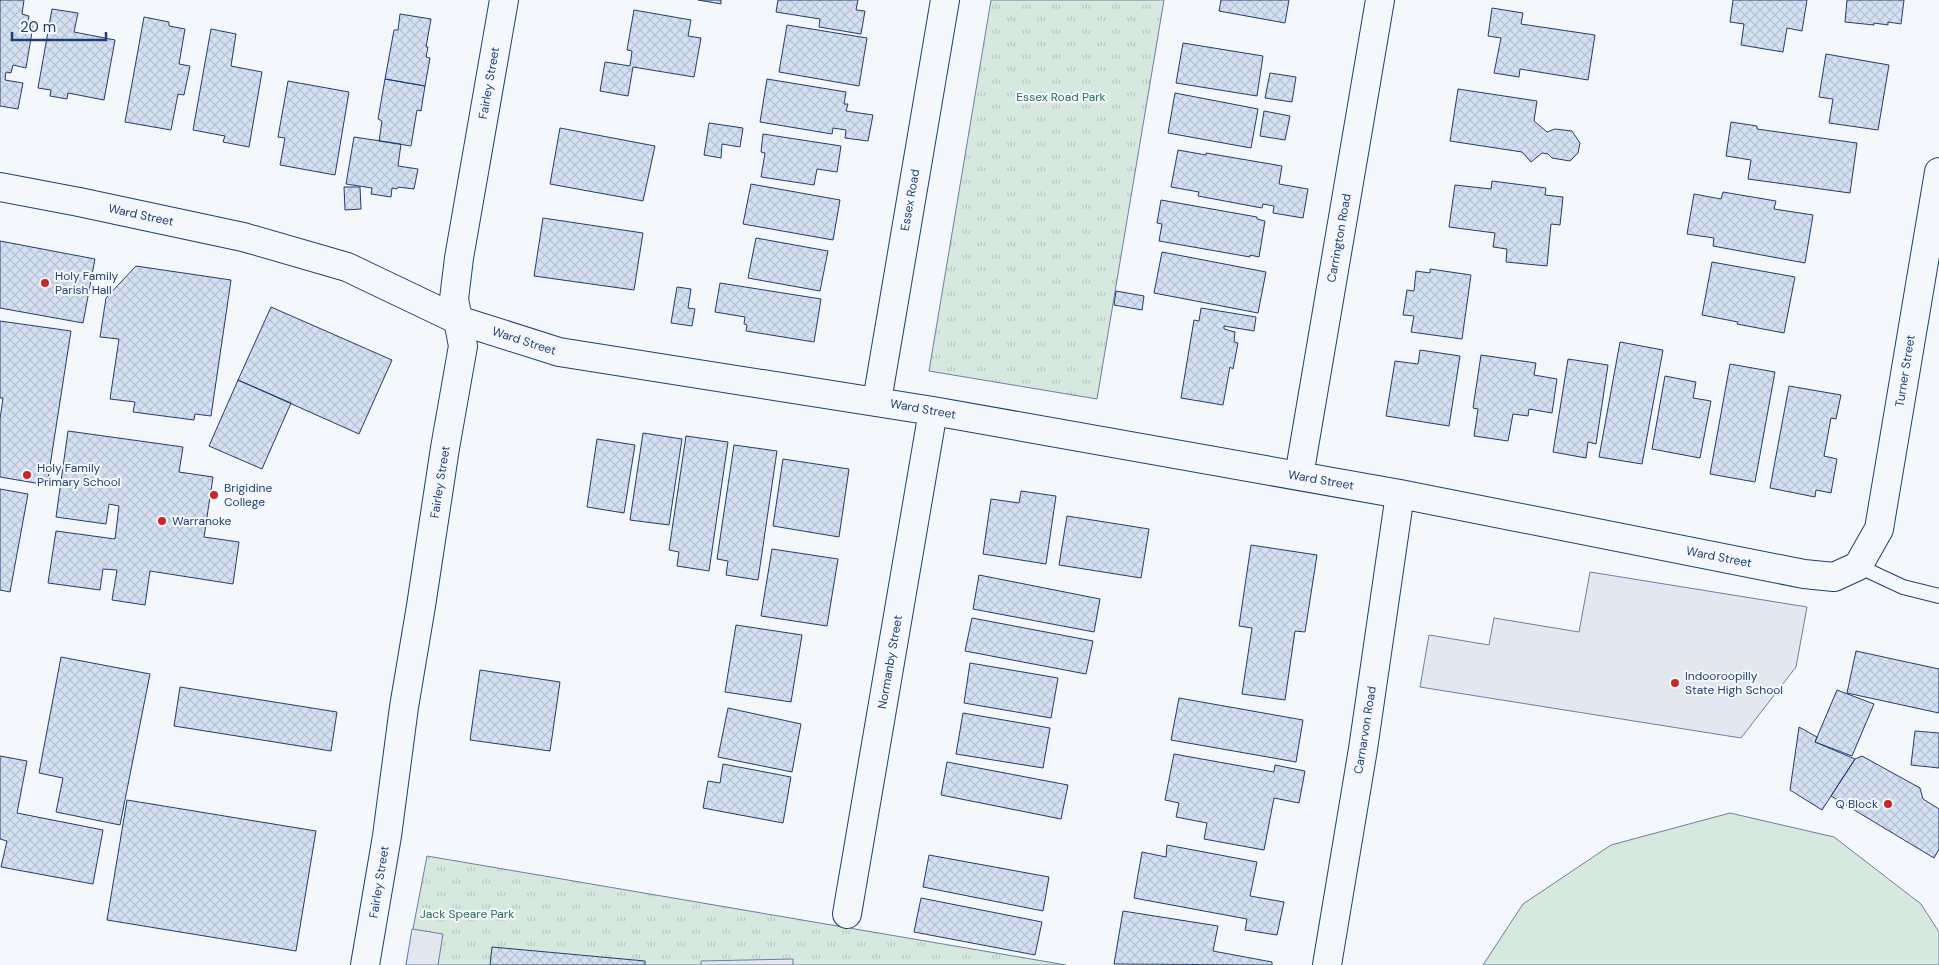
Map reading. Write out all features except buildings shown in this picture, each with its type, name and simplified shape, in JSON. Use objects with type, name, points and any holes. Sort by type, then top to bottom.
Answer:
[{"type":"street","name":"Fairley Street","points":[[365,965],[445,448],[463,346],[454,299],[458,258],[504,0]]},
{"type":"street","name":"Essex Road","points":[[877,401],[944,0]]},
{"type":"street","name":"Carrington Road","points":[[1299,476],[1380,0]]},
{"type":"street","name":"Turner Street","points":[[1858,566],[1879,529],[1939,172]]},
{"type":"street","name":"Ward Street","points":[[0,187],[234,235],[347,267],[458,320],[559,352],[877,401],[1400,494],[1804,574],[1834,577],[1858,566]]},
{"type":"street","name":"Normanby Street","points":[[847,914],[933,411]]},
{"type":"street","name":"Carnarvon Road","points":[[1327,965],[1363,749],[1400,494]]},
{"type":"lane","points":[[1858,566],[1903,587],[1939,596]]},
{"type":"green space","name":"Essex Road Park","points":[[991,0],[1164,0],[1097,399],[929,371]]},
{"type":"green space","points":[[1730,813],[1834,837],[1921,904],[1939,932],[1939,965],[1483,965],[1523,904],[1611,845]]},
{"type":"green space","name":"Jack Speare Park","points":[[427,856],[1066,965],[406,965]]},
{"type":"shaded area","points":[[1590,572],[1807,607],[1796,667],[1741,738],[1420,687],[1429,635],[1489,645],[1494,618],[1579,632]]},
{"type":"shaded area","points":[[412,929],[443,934],[438,965],[406,965]]},
{"type":"shaded area","points":[[793,959],[793,965],[701,965],[701,961]]},
{"type":"place","name":"Holy Family Parish Hall","points":[[45,283]]},
{"type":"place","name":"Holy Family Primary School","points":[[27,475]]},
{"type":"place","name":"Brigidine College","points":[[214,495]]},
{"type":"place","name":"Warranoke","points":[[162,521]]},
{"type":"place","name":"Indooroopilly State High School","points":[[1675,683]]},
{"type":"place","name":"Q Block","points":[[1888,804]]}]
